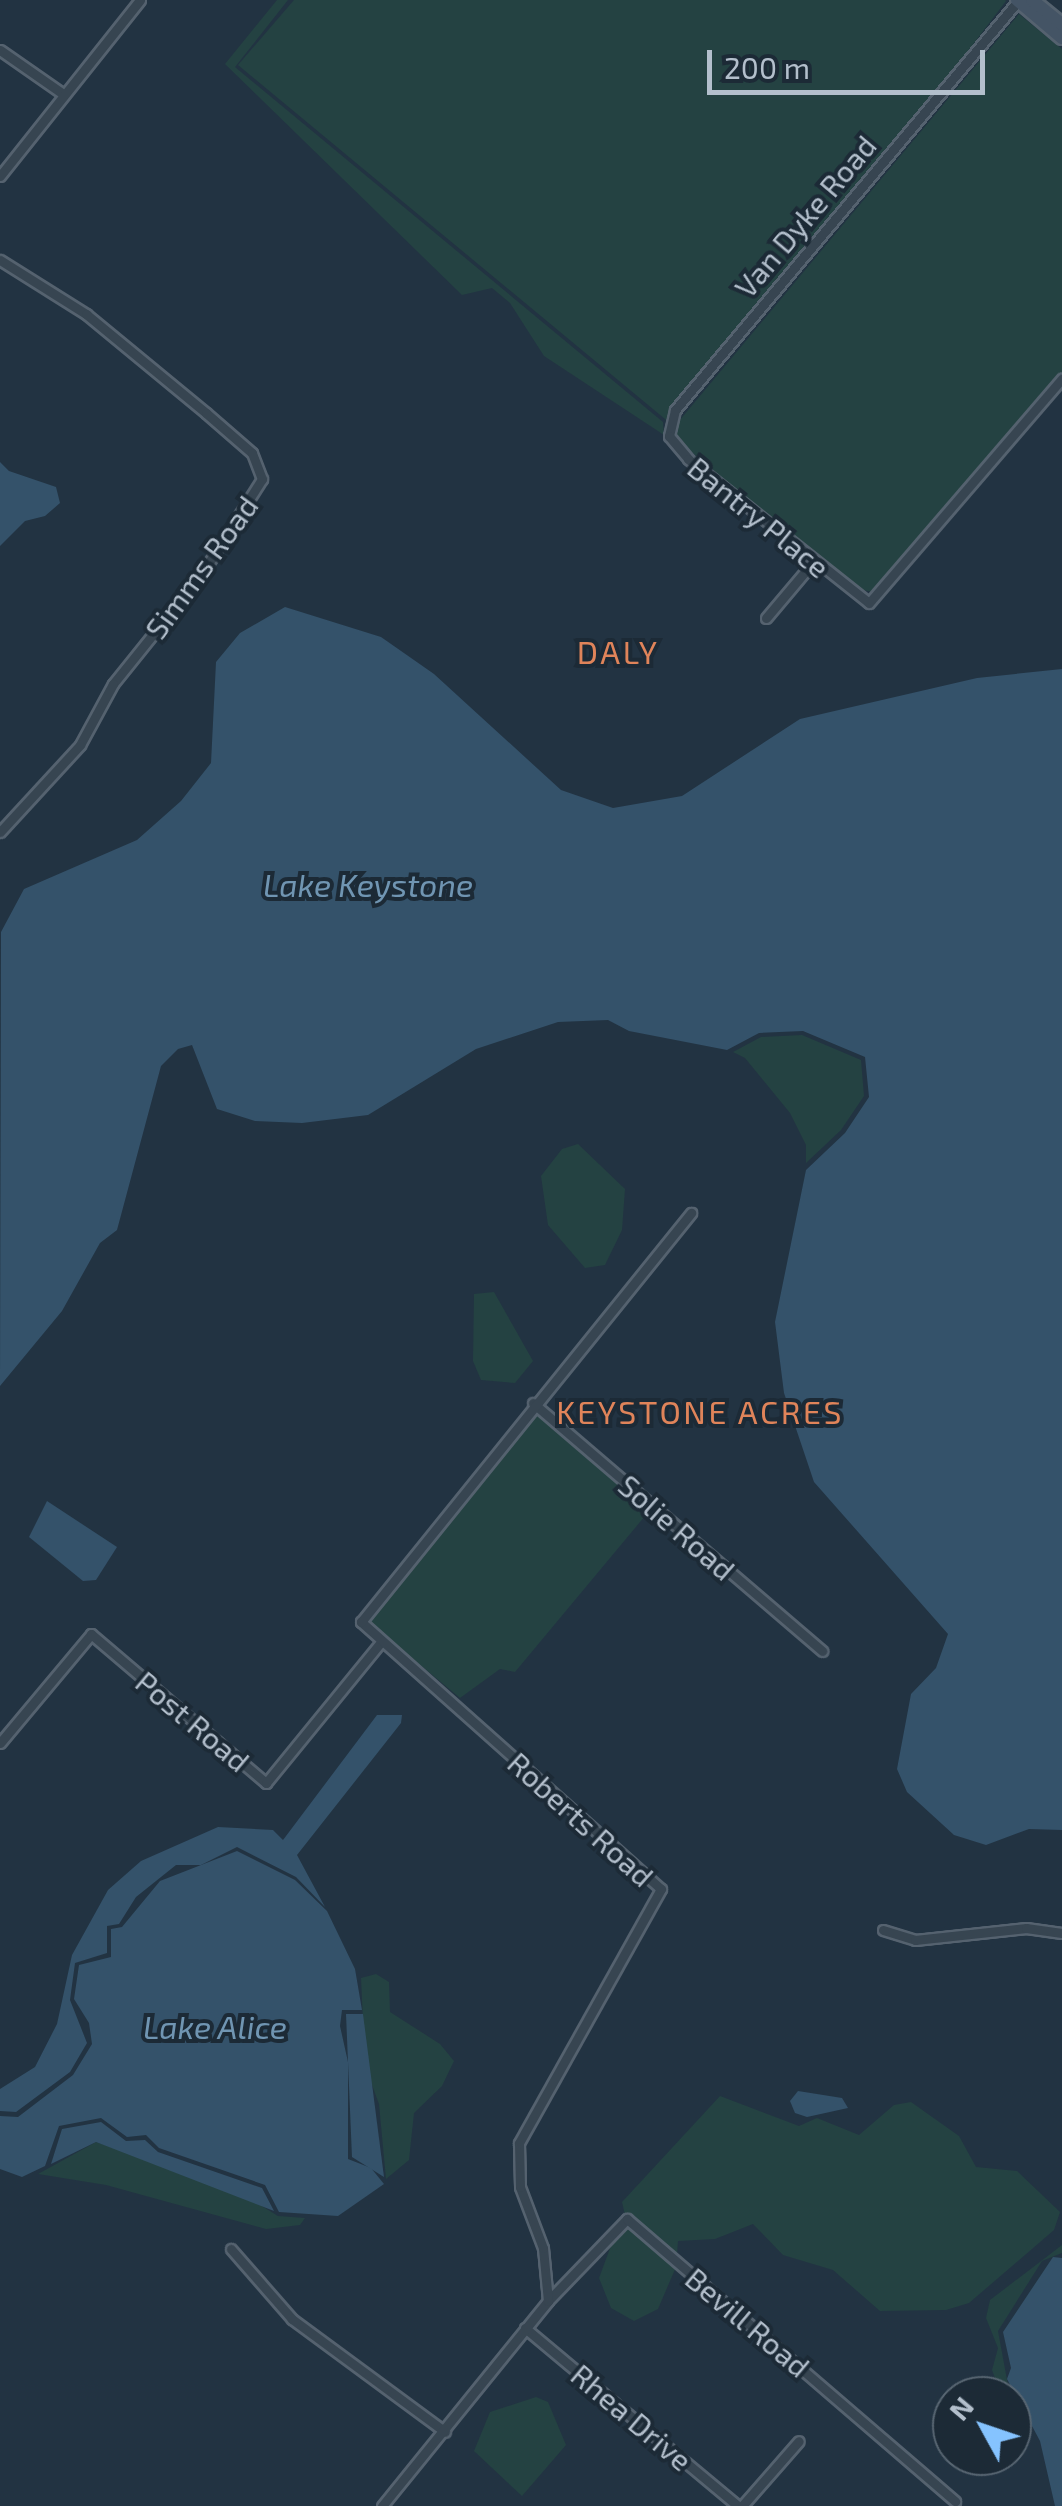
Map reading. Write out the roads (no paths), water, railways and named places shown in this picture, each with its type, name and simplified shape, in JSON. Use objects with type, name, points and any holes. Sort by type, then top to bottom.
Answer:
[{"type":"main road","points":[[1018,0],[1062,38]]},
{"type":"main road","points":[[1032,0],[1062,24]]},
{"type":"street","points":[[0,176],[140,0]]},
{"type":"street","name":"Van Dyke Road","points":[[670,417],[1018,0]]},
{"type":"street","points":[[0,50],[63,94]]},
{"type":"street","name":"Simms Road","points":[[0,260],[86,314],[206,413],[252,453],[262,479],[203,572],[113,684],[80,745],[0,832]]},
{"type":"street","name":"Bantry Place","points":[[670,417],[676,449],[869,603],[1062,380]]},
{"type":"street","points":[[766,618],[814,561]]},
{"type":"street","points":[[380,1644],[364,1630],[364,1612],[692,1213]]},
{"type":"street","name":"Solie Road","points":[[533,1402],[822,1651]]},
{"type":"street","name":"Post Road","points":[[0,1743],[91,1634],[266,1783],[380,1644]]},
{"type":"street","name":"Roberts Road","points":[[380,1644],[661,1889],[519,2143],[520,2187],[543,2248],[548,2301]]},
{"type":"street","points":[[0,1724],[10,1732]]},
{"type":"street","points":[[883,1930],[915,1940],[1026,1928],[1062,1933]]},
{"type":"street","name":"Bevill Road","points":[[548,2301],[627,2219],[955,2501]]},
{"type":"street","points":[[231,2250],[292,2318],[446,2432]]},
{"type":"street","points":[[382,2506],[446,2432],[548,2301]]},
{"type":"street","name":"Rhea Drive","points":[[526,2328],[740,2506],[799,2441]]},
{"type":"water","points":[[0,462],[9,471],[56,487],[60,503],[45,516],[25,521],[0,546]]},
{"type":"water","name":"Lake Keystone","points":[[285,607],[381,637],[434,674],[561,790],[613,808],[682,796],[800,719],[977,678],[1062,669],[1062,1830],[1029,1829],[986,1845],[954,1835],[907,1792],[897,1769],[911,1694],[936,1668],[948,1634],[814,1482],[784,1393],[775,1322],[806,1170],[845,1133],[869,1097],[865,1057],[803,1031],[759,1033],[727,1050],[629,1031],[608,1020],[558,1022],[476,1049],[368,1115],[302,1123],[255,1121],[217,1109],[192,1045],[178,1049],[161,1066],[117,1230],[100,1243],[62,1311],[0,1386],[1,932],[24,889],[137,840],[181,801],[211,763],[216,662],[240,633]]},
{"type":"water","points":[[47,1501],[117,1547],[96,1580],[83,1581],[29,1537]]},
{"type":"water","points":[[377,1715],[402,1715],[401,1723],[297,1855],[325,1907],[296,1877],[237,1847],[201,1865],[176,1865],[136,1897],[119,1924],[107,1926],[107,1953],[75,1963],[70,2000],[87,2043],[70,2072],[16,2112],[0,2111],[0,2089],[35,2067],[57,2024],[72,1955],[108,1890],[141,1861],[218,1827],[273,1830],[283,1840]]},
{"type":"water","name":"Lake Alice","points":[[237,1851],[295,1880],[327,1911],[355,1969],[362,2010],[342,2010],[340,2026],[348,2062],[348,2159],[371,2168],[384,2184],[338,2216],[279,2212],[265,2185],[159,2148],[146,2135],[127,2137],[101,2118],[59,2126],[45,2166],[22,2177],[0,2169],[0,2116],[18,2117],[73,2075],[92,2044],[89,2023],[74,1999],[79,1965],[111,1957],[111,1929],[122,1927],[160,1881]]},
{"type":"water","points":[[346,2014],[363,2014],[384,2177],[352,2157]]},
{"type":"water","points":[[798,2091],[842,2098],[848,2108],[807,2117],[795,2113],[790,2101]]},
{"type":"water","points":[[101,2122],[126,2141],[145,2140],[158,2152],[262,2188],[274,2211],[96,2142],[51,2164],[62,2129]]},
{"type":"water","points":[[1053,2257],[1062,2258],[1062,2506],[1055,2506],[1040,2441],[1032,2426],[1032,2376],[1008,2376],[1011,2368],[1003,2332]]},
{"type":"district","name":"DALY","points":[[618,651]]},
{"type":"district","name":"KEYSTONE ACRES","points":[[700,1411]]}]
